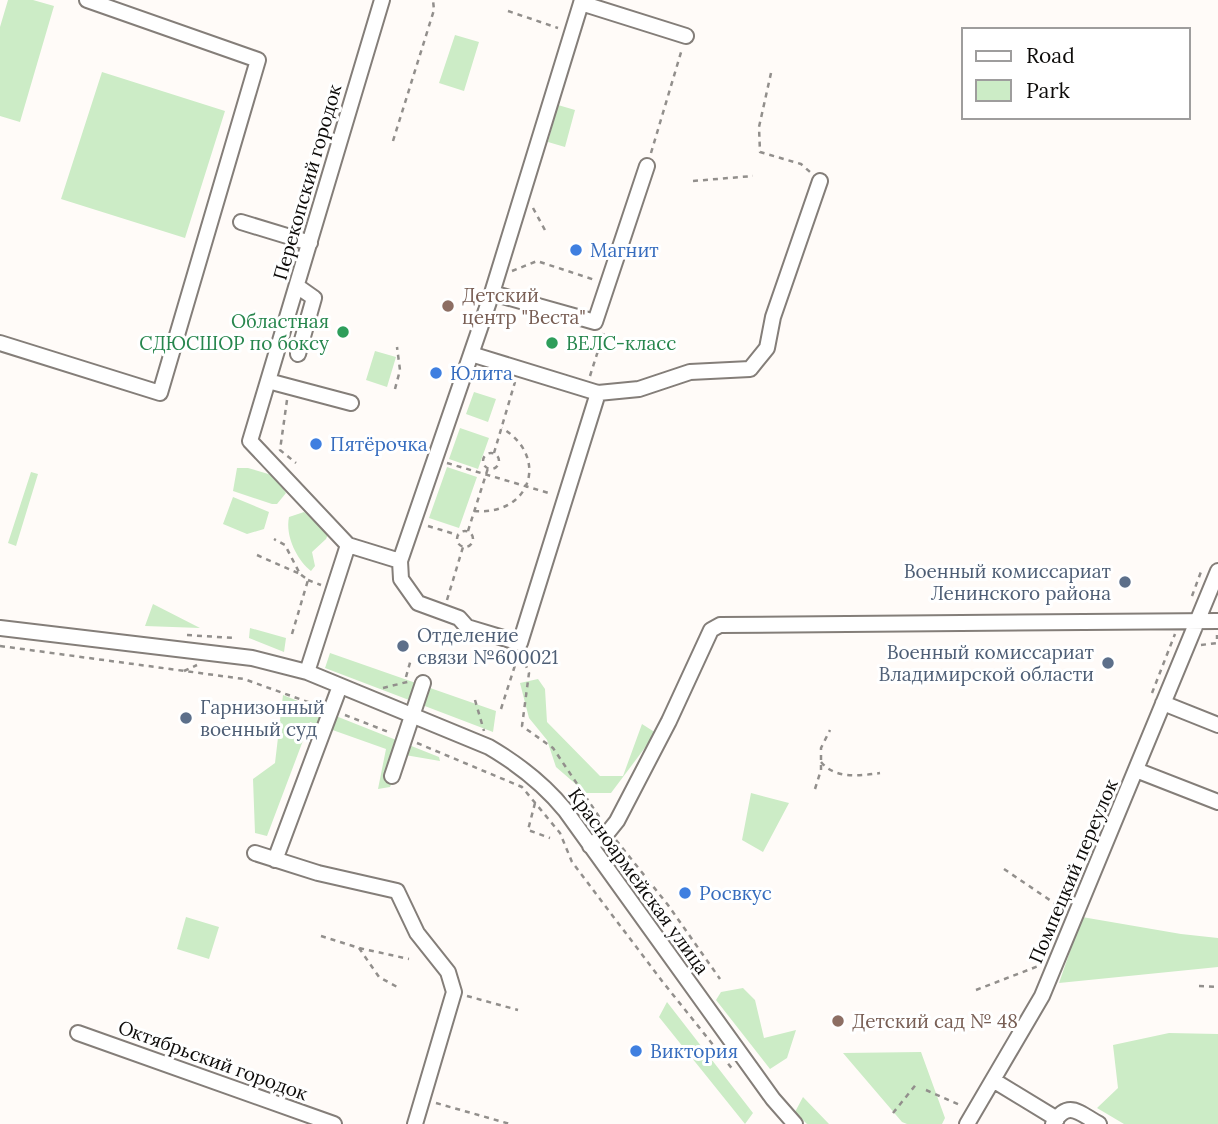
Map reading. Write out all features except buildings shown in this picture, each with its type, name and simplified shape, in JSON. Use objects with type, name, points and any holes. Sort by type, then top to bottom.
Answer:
[{"type":"street","points":[[0,343],[160,393],[258,60],[87,0]]},
{"type":"street","name":"Перекопский городок","points":[[382,0],[250,441],[348,545],[400,561]]},
{"type":"street","points":[[592,391],[565,497],[520,643],[467,627],[459,618],[418,603],[401,579],[400,561],[492,293],[581,1],[685,36]]},
{"type":"street","points":[[492,293],[595,322],[647,166]]},
{"type":"street","points":[[471,354],[592,391],[639,389],[690,372],[750,369],[767,348],[773,317],[820,181]]},
{"type":"street","points":[[241,222],[310,243]]},
{"type":"street","points":[[297,286],[314,298],[298,355]]},
{"type":"street","points":[[268,381],[351,403]]},
{"type":"street","points":[[307,672],[348,545]]},
{"type":"street","name":"Помпецкий переулок","points":[[970,1118],[1042,996],[1136,770],[1156,701],[1218,571]]},
{"type":"street","points":[[590,846],[609,831],[636,786],[711,630],[720,625],[1218,621]]},
{"type":"street","name":"Красноармейская улица","points":[[0,628],[252,658],[307,672],[489,747],[534,777],[565,810],[773,1099],[795,1124]]},
{"type":"street","points":[[392,776],[419,681]]},
{"type":"street","points":[[275,860],[340,686]]},
{"type":"street","points":[[1156,701],[1218,725]]},
{"type":"street","points":[[1136,770],[1218,802]]},
{"type":"street","points":[[254,853],[318,873],[397,891],[417,933],[448,972],[454,992],[415,1124]]},
{"type":"street","name":"Октябрьский городок","points":[[78,1033],[334,1124]]},
{"type":"street","points":[[993,1080],[1055,1121],[1060,1112],[1066,1109],[1074,1110],[1099,1124]]},
{"type":"path","points":[[393,141],[434,10],[433,0]]},
{"type":"path","points":[[508,11],[572,33]]},
{"type":"path","points":[[647,166],[685,36]]},
{"type":"path","points":[[771,73],[759,127],[760,152],[801,164],[820,181]]},
{"type":"path","points":[[693,181],[753,176]]},
{"type":"path","points":[[523,190],[546,232]]},
{"type":"path","points":[[497,276],[537,261],[608,284]]},
{"type":"path","points":[[592,391],[606,325]]},
{"type":"path","points":[[395,389],[400,370],[397,347]]},
{"type":"path","points":[[289,387],[280,450],[296,463]]},
{"type":"path","points":[[494,453],[512,390]]},
{"type":"path","points":[[474,511],[488,512],[510,505],[526,486],[529,465],[527,454],[513,435],[502,428]]},
{"type":"path","points":[[494,453],[499,459],[498,466],[488,468],[483,463],[485,456],[494,453]]},
{"type":"path","points":[[435,460],[565,497]]},
{"type":"path","points":[[468,531],[488,468]]},
{"type":"path","points":[[414,522],[458,536]]},
{"type":"path","points":[[462,531],[468,531],[473,535],[473,542],[463,547],[458,542],[458,536],[462,531]]},
{"type":"path","points":[[274,539],[285,545],[300,574]]},
{"type":"path","points":[[443,613],[463,547]]},
{"type":"path","points":[[257,555],[308,580],[292,634]]},
{"type":"path","points":[[1156,701],[1180,622],[1202,569]]},
{"type":"path","points":[[0,646],[244,679],[403,737],[522,787],[559,833],[572,862],[736,1073]]},
{"type":"path","points":[[501,709],[519,651],[529,673],[522,726],[553,748],[609,831],[668,905],[720,979]]},
{"type":"path","points":[[406,677],[411,659]]},
{"type":"path","points":[[382,688],[419,681]]},
{"type":"path","points":[[475,700],[489,747]]},
{"type":"path","points":[[815,789],[821,770],[821,748],[830,730]]},
{"type":"path","points":[[821,762],[828,770],[846,775],[880,773]]},
{"type":"path","points":[[535,803],[527,830],[550,838]]},
{"type":"path","points":[[1003,869],[1066,911]]},
{"type":"path","points":[[321,936],[409,959]]},
{"type":"path","points":[[359,948],[379,977],[399,988]]},
{"type":"path","points":[[976,990],[1041,965]]},
{"type":"path","points":[[1199,986],[1218,987]]},
{"type":"path","points":[[454,992],[518,1010]]},
{"type":"path","points":[[892,1113],[918,1082]]},
{"type":"path","points":[[926,1090],[970,1118]]},
{"type":"path","points":[[423,1099],[510,1124]]},
{"type":"green space","points":[[8,0],[33,0],[54,6],[20,122],[0,116],[0,27]]},
{"type":"green space","points":[[455,35],[479,42],[464,91],[439,83]]},
{"type":"green space","points":[[102,72],[225,111],[185,238],[61,199]]},
{"type":"green space","points":[[558,105],[575,110],[565,147],[548,142]]},
{"type":"green space","points":[[375,351],[396,357],[387,387],[366,380]]},
{"type":"green space","points":[[474,392],[496,399],[488,422],[466,414]]},
{"type":"green space","points":[[460,428],[489,438],[478,469],[449,459]]},
{"type":"green space","points":[[447,467],[477,477],[459,528],[429,518]]},
{"type":"green space","points":[[237,468],[248,468],[275,476],[286,493],[277,504],[272,504],[233,491]]},
{"type":"green space","points":[[31,472],[38,474],[16,546],[8,543]]},
{"type":"green space","points":[[233,497],[269,512],[264,529],[247,534],[223,524]]},
{"type":"green space","points":[[304,512],[329,532],[326,539],[312,552],[315,566],[311,571],[297,554],[288,524],[289,517]]},
{"type":"green space","points":[[153,604],[200,628],[145,626]]},
{"type":"green space","points":[[250,628],[286,638],[284,652],[249,638]]},
{"type":"green space","points":[[330,653],[496,711],[493,732],[325,668]]},
{"type":"green space","points":[[538,679],[545,689],[547,722],[600,776],[623,776],[642,724],[656,733],[611,793],[586,793],[556,767],[547,740],[529,718],[520,683]]},
{"type":"green space","points":[[283,695],[439,757],[440,761],[405,755],[390,787],[378,789],[386,749],[310,722],[267,836],[255,833],[253,779],[275,763]]},
{"type":"green space","points":[[751,793],[789,803],[763,852],[742,840]]},
{"type":"green space","points":[[186,917],[219,927],[209,959],[177,949]]},
{"type":"green space","points":[[1082,917],[1218,938],[1218,967],[1059,983]]},
{"type":"green space","points":[[743,988],[755,1000],[764,1038],[796,1030],[787,1058],[770,1069],[716,1000],[721,992]]},
{"type":"green space","points":[[667,1002],[753,1113],[745,1124],[659,1017]]},
{"type":"green space","points":[[1169,1033],[1218,1034],[1218,1124],[1124,1124],[1097,1108],[1118,1088],[1113,1045]]},
{"type":"green space","points":[[921,1052],[945,1118],[942,1124],[902,1122],[843,1053]]},
{"type":"green space","points":[[803,1097],[829,1124],[807,1124],[795,1112]]},
{"type":"place","name":"Магнит","points":[[576,250]]},
{"type":"place","name":"Детский центр \"Веста\"","points":[[448,306]]},
{"type":"place","name":"Областная СДЮСШОР по боксу","points":[[343,332]]},
{"type":"place","name":"ВЕЛС-класс","points":[[552,343]]},
{"type":"place","name":"Юлита","points":[[436,373]]},
{"type":"place","name":"Пятёрочка","points":[[316,444]]},
{"type":"place","name":"Военный комиссариат Ленинского района","points":[[1125,582]]},
{"type":"place","name":"Отделение связи №600021","points":[[403,646]]},
{"type":"place","name":"Военный комиссариат Владимирской области","points":[[1108,663]]},
{"type":"place","name":"Гарнизонный военный суд","points":[[186,718]]},
{"type":"place","name":"Росвкус","points":[[685,893]]},
{"type":"place","name":"Детский сад № 48","points":[[838,1021]]},
{"type":"place","name":"Виктория","points":[[636,1051]]}]
